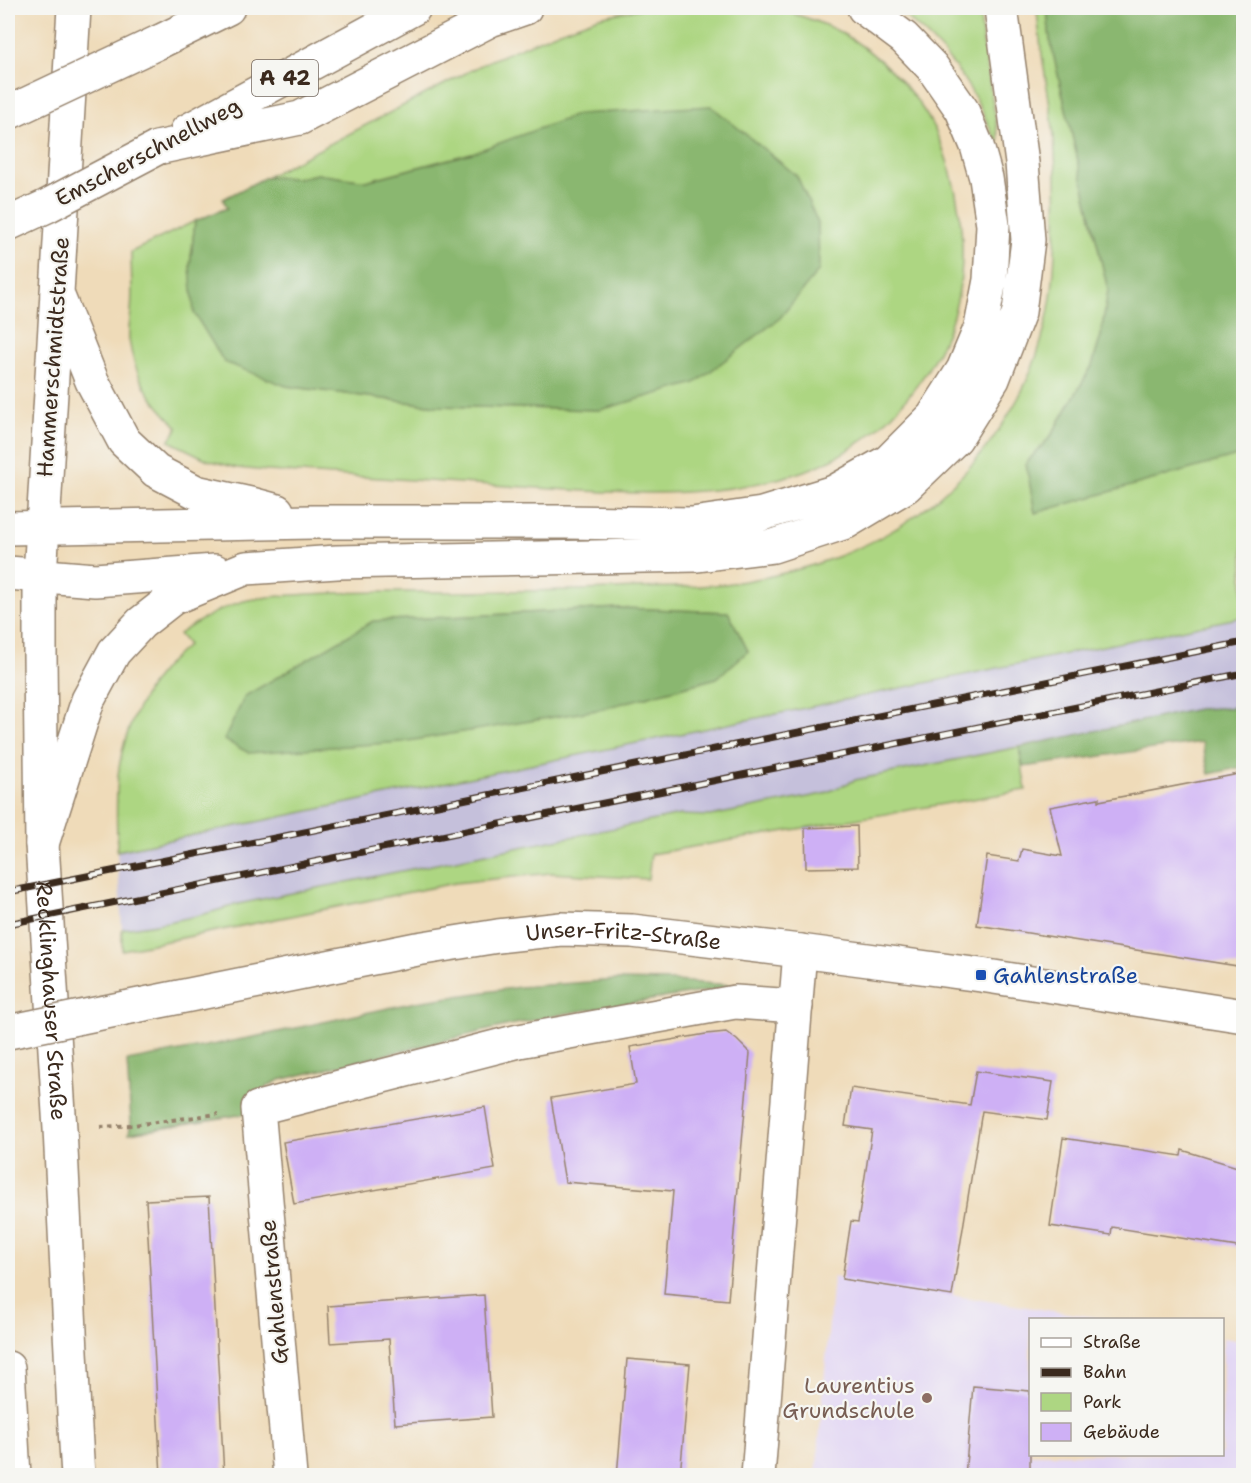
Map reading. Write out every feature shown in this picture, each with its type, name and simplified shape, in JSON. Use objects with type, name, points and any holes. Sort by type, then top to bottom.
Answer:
[{"type":"main road","name":"Hammerschmidtstraße","points":[[43,527],[74,8]]},
{"type":"main road","points":[[161,41],[206,8]]},
{"type":"main road","points":[[8,114],[228,8]]},
{"type":"main road","name":"Emscherschnellweg","points":[[8,224],[47,206],[414,8]]},
{"type":"main road","points":[[157,147],[300,118],[490,20],[525,8]]},
{"type":"main road","points":[[8,528],[313,522],[692,524],[762,514],[834,492],[889,461],[933,417],[963,370],[981,327],[990,280],[993,225],[986,178],[977,146],[962,110],[932,67],[904,38],[864,8]]},
{"type":"main road","points":[[8,573],[95,580],[337,562],[696,555],[773,546],[846,522],[906,486],[956,438],[993,379],[1018,312],[1028,240],[1022,163],[1001,8]]},
{"type":"main road","points":[[57,294],[92,381],[124,441],[156,471],[196,492],[251,504],[313,522]]},
{"type":"main road","name":"Recklinghauser Straße","points":[[43,527],[40,575],[42,844],[78,1476]]},
{"type":"main road","points":[[42,844],[88,700],[114,652],[141,623],[173,598],[246,568]]},
{"type":"main road","name":"Unser-Fritz-Straße","points":[[8,1032],[417,949],[561,929],[632,931],[801,951],[981,975],[1244,1016]]},
{"type":"main road","points":[[758,1476],[801,951]]},
{"type":"main road","name":"Gahlenstraße","points":[[290,1476],[258,1108],[519,1041],[735,1002],[796,1005]]},
{"type":"main road","points":[[8,1368],[14,1476]]},
{"type":"path","points":[[133,1125],[221,1114]]},
{"type":"shaded area","points":[[1243,617],[1243,707],[1198,709],[855,780],[823,794],[710,816],[680,815],[238,904],[213,913],[166,923],[122,929],[117,851]]},
{"type":"shaded area","name":"Laurentius Grundschule","points":[[833,1277],[1099,1318],[1029,1318],[1029,1456],[1224,1456],[1224,1338],[1243,1341],[1243,1475],[816,1476]]},
{"type":"green space","points":[[761,7],[784,11],[814,21],[840,32],[882,62],[906,86],[926,114],[950,168],[960,214],[962,261],[960,285],[948,330],[931,365],[916,387],[882,424],[843,453],[810,469],[773,480],[736,487],[660,493],[584,491],[237,468],[208,460],[169,441],[178,427],[152,398],[140,378],[132,354],[129,337],[132,297],[131,252],[195,221],[190,267],[286,386],[437,406],[600,410],[472,153],[365,181],[317,174],[300,178],[266,177],[487,62],[599,17],[643,8]]},
{"type":"green space","points":[[894,8],[980,8],[982,36],[999,141],[996,141],[978,103],[952,63],[919,28]]},
{"type":"green space","points":[[1037,8],[1047,8],[1050,40],[1108,290],[1101,336],[1092,366],[1051,436],[1026,463],[1035,512],[1243,454],[1243,617],[117,851],[118,774],[125,741],[137,709],[155,680],[188,645],[179,634],[227,607],[263,598],[332,593],[590,590],[732,583],[789,572],[856,549],[897,528],[937,498],[976,460],[1008,416],[1032,368],[1047,320],[1054,262],[1056,180],[1052,122]],"holes":[[[620,608],[728,612],[748,651],[373,621]]]},
{"type":"green space","points":[[1047,8],[1243,8],[1244,454],[1035,513],[1026,463],[1051,436],[1092,366],[1101,336],[1108,290],[1050,40]]},
{"type":"green space","points":[[711,106],[797,176],[818,223],[819,270],[780,318],[695,383],[600,410],[437,406],[286,386],[224,362],[194,313],[190,267],[195,221],[227,208],[223,199],[266,177],[300,178],[317,174],[366,181],[472,153],[579,114]]},
{"type":"green space","points":[[620,608],[728,612],[748,651],[717,678],[597,710],[402,742],[249,753],[224,740],[245,696],[373,621]]},
{"type":"green space","points":[[1243,707],[1243,767],[1209,774],[1202,742],[1023,767],[1019,747],[1198,709]]},
{"type":"green space","points":[[1019,747],[1026,790],[651,854],[648,879],[551,873],[455,883],[122,950],[122,929],[181,920],[238,904],[680,815],[710,816],[823,794],[855,780]]},
{"type":"green space","points":[[616,980],[729,985],[726,988],[568,1013],[505,1026],[280,1080],[259,1094],[245,1114],[129,1133],[131,1122],[127,1061],[264,1035],[416,1002],[520,987]]},
{"type":"building","points":[[1244,773],[1244,967],[977,925],[987,856],[1019,861],[1022,849],[1062,856],[1050,807],[1099,798],[1099,801]]},
{"type":"building","points":[[857,826],[858,867],[806,868],[805,828]]},
{"type":"building","points":[[726,1032],[750,1053],[728,1300],[664,1294],[673,1191],[565,1182],[551,1098],[636,1084],[630,1047]]},
{"type":"building","points":[[976,1071],[1053,1082],[1047,1120],[982,1111],[952,1296],[842,1279],[851,1221],[858,1222],[872,1130],[845,1126],[851,1088],[970,1105]]},
{"type":"building","points":[[485,1107],[495,1169],[294,1204],[283,1142]]},
{"type":"building","points":[[1063,1138],[1181,1156],[1182,1150],[1244,1169],[1244,1248],[1112,1227],[1111,1235],[1050,1226]]},
{"type":"building","points":[[209,1197],[224,1476],[161,1476],[146,1200]]},
{"type":"building","points":[[484,1295],[492,1417],[395,1424],[389,1339],[330,1343],[328,1306]]},
{"type":"building","points":[[627,1359],[690,1364],[680,1476],[617,1476]]},
{"type":"building","points":[[973,1386],[1029,1391],[1030,1476],[965,1476]]},
{"type":"railway","points":[[8,892],[1244,642]]},
{"type":"railway","points":[[8,924],[1244,673]]},
{"type":"place","name":"Gahlenstraße","points":[[981,975]]},
{"type":"place","name":"Laurentius Grundschule","points":[[927,1398]]}]
